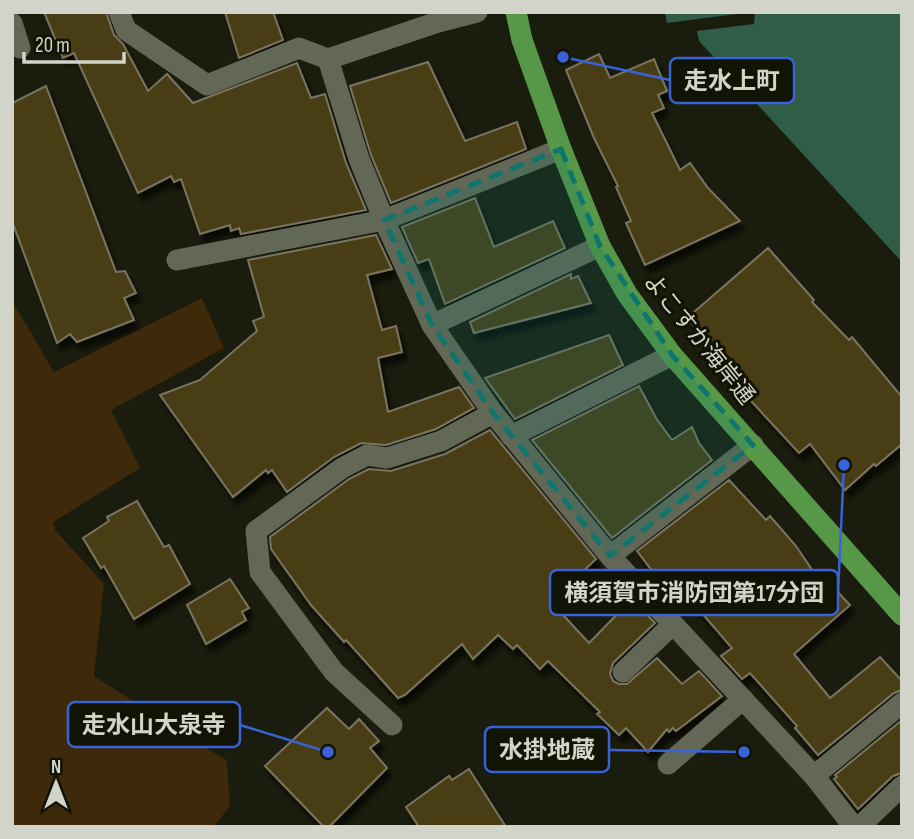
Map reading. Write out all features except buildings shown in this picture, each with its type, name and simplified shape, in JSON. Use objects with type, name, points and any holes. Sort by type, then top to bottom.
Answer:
[{"type":"highway","name":"よこすか海岸通","points":[[516,12],[522,40],[561,149],[600,246],[627,294],[672,355],[902,615]]},
{"type":"street","points":[[119,12],[126,30],[207,85],[299,48],[328,59],[438,17],[477,12]]},
{"type":"street","points":[[12,23],[20,48]]},
{"type":"street","points":[[328,59],[359,159],[432,325],[493,413],[610,556],[814,776],[854,827]]},
{"type":"street","points":[[177,260],[384,220],[561,149]]},
{"type":"street","points":[[432,325],[600,246]]},
{"type":"street","points":[[511,436],[672,355]]},
{"type":"street","points":[[392,725],[334,672],[260,572],[256,531],[342,468],[367,455],[387,458],[441,441],[493,413]]},
{"type":"street","points":[[610,556],[753,445]]},
{"type":"street","points":[[623,672],[673,624]]},
{"type":"street","points":[[668,764],[743,699]]},
{"type":"street","points":[[814,776],[902,703]]},
{"type":"street","points":[[859,827],[902,786]]},
{"type":"highlighted area","points":[[561,149],[600,246],[672,355],[753,445],[610,556],[493,413],[432,325],[384,220]]},
{"type":"shaded area","points":[[665,12],[752,12],[667,23]]},
{"type":"shaded area","points":[[755,12],[902,12],[902,262],[699,41],[697,31],[754,24]]},
{"type":"shaded area","points":[[202,298],[224,348],[111,410],[140,468],[53,522],[55,530],[104,584],[94,676],[227,761],[230,806],[215,825],[219,827],[12,827],[12,301],[54,372]]},
{"type":"place","name":"走水上町","points":[[563,57]]},
{"type":"place","name":"横須賀市消防団第17分団","points":[[844,465]]},
{"type":"place","name":"走水山大泉寺","points":[[328,752]]},
{"type":"place","name":"水掛地蔵","points":[[744,752]]}]
